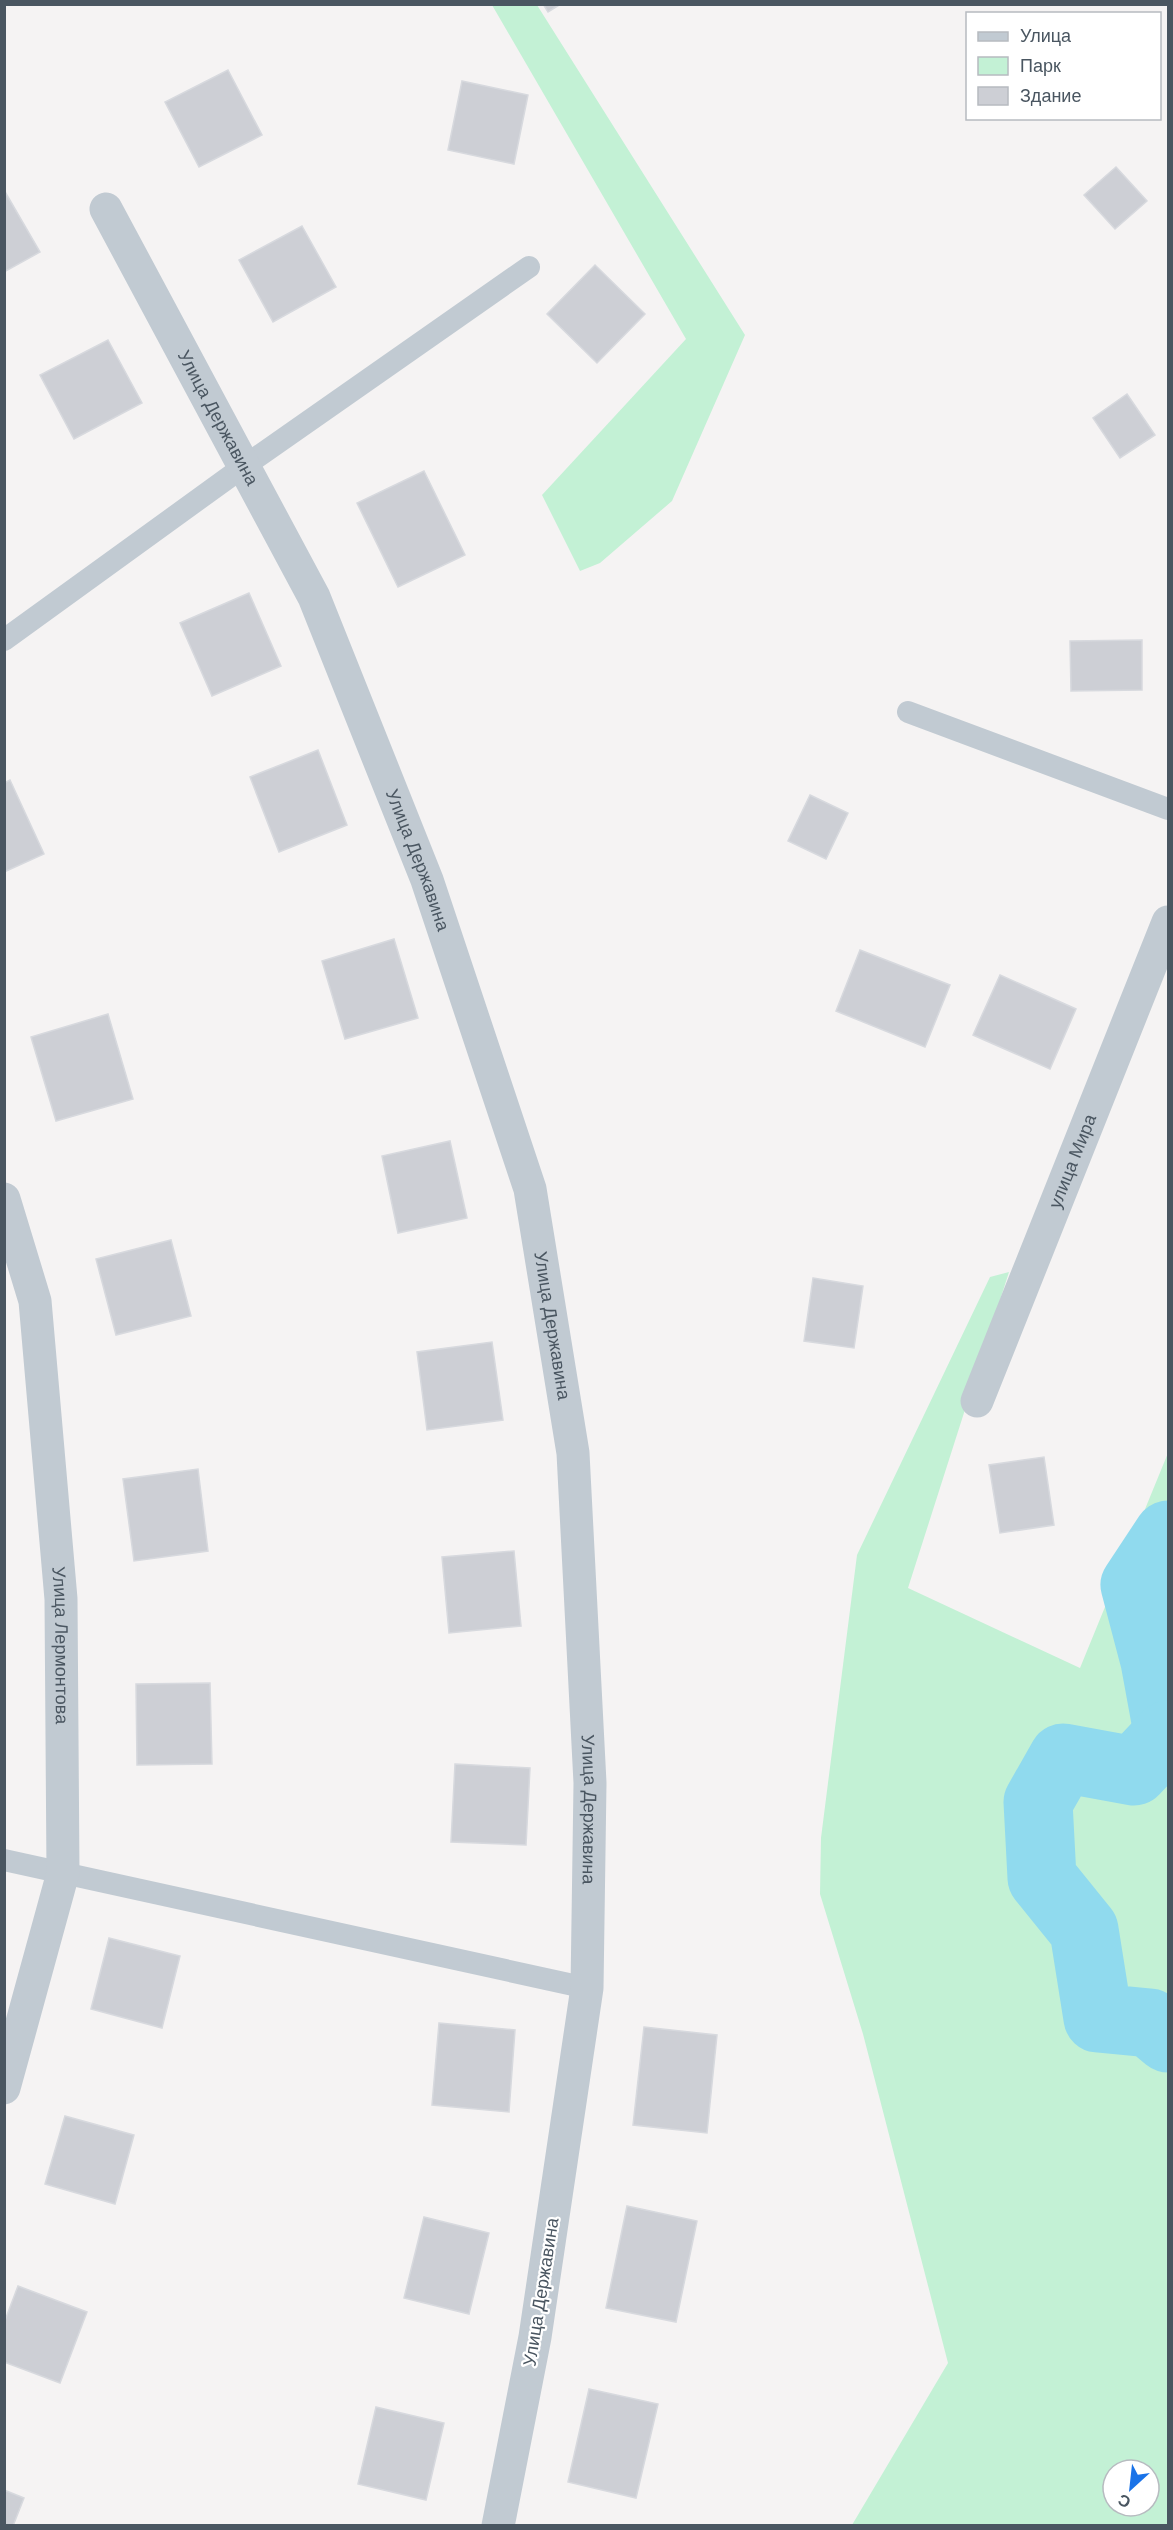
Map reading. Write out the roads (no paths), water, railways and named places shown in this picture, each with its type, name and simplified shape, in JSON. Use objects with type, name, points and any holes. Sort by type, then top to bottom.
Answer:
[{"type":"street","name":"Улица Державина","points":[[106,209],[314,597],[427,880],[530,1189],[573,1453],[590,1783],[587,1988],[535,2337],[498,2526]]},
{"type":"street","name":"улица Мира","points":[[977,1401],[1168,922]]},
{"type":"street","name":"Улица Лермонтова","points":[[4,1199],[35,1301],[61,1599],[63,1873],[4,2088]]},
{"type":"lane","points":[[4,640],[243,467],[529,267]]},
{"type":"lane","points":[[908,712],[1168,809]]},
{"type":"lane","points":[[4,1860],[587,1988]]},
{"type":"waterway","points":[[1168,1535],[1135,1585],[1155,1661],[1168,1732]]},
{"type":"waterway","points":[[1168,1735],[1134,1771],[1063,1758],[1038,1802],[1042,1878],[1084,1930],[1098,2018],[1150,2023],[1168,2038]]}]
